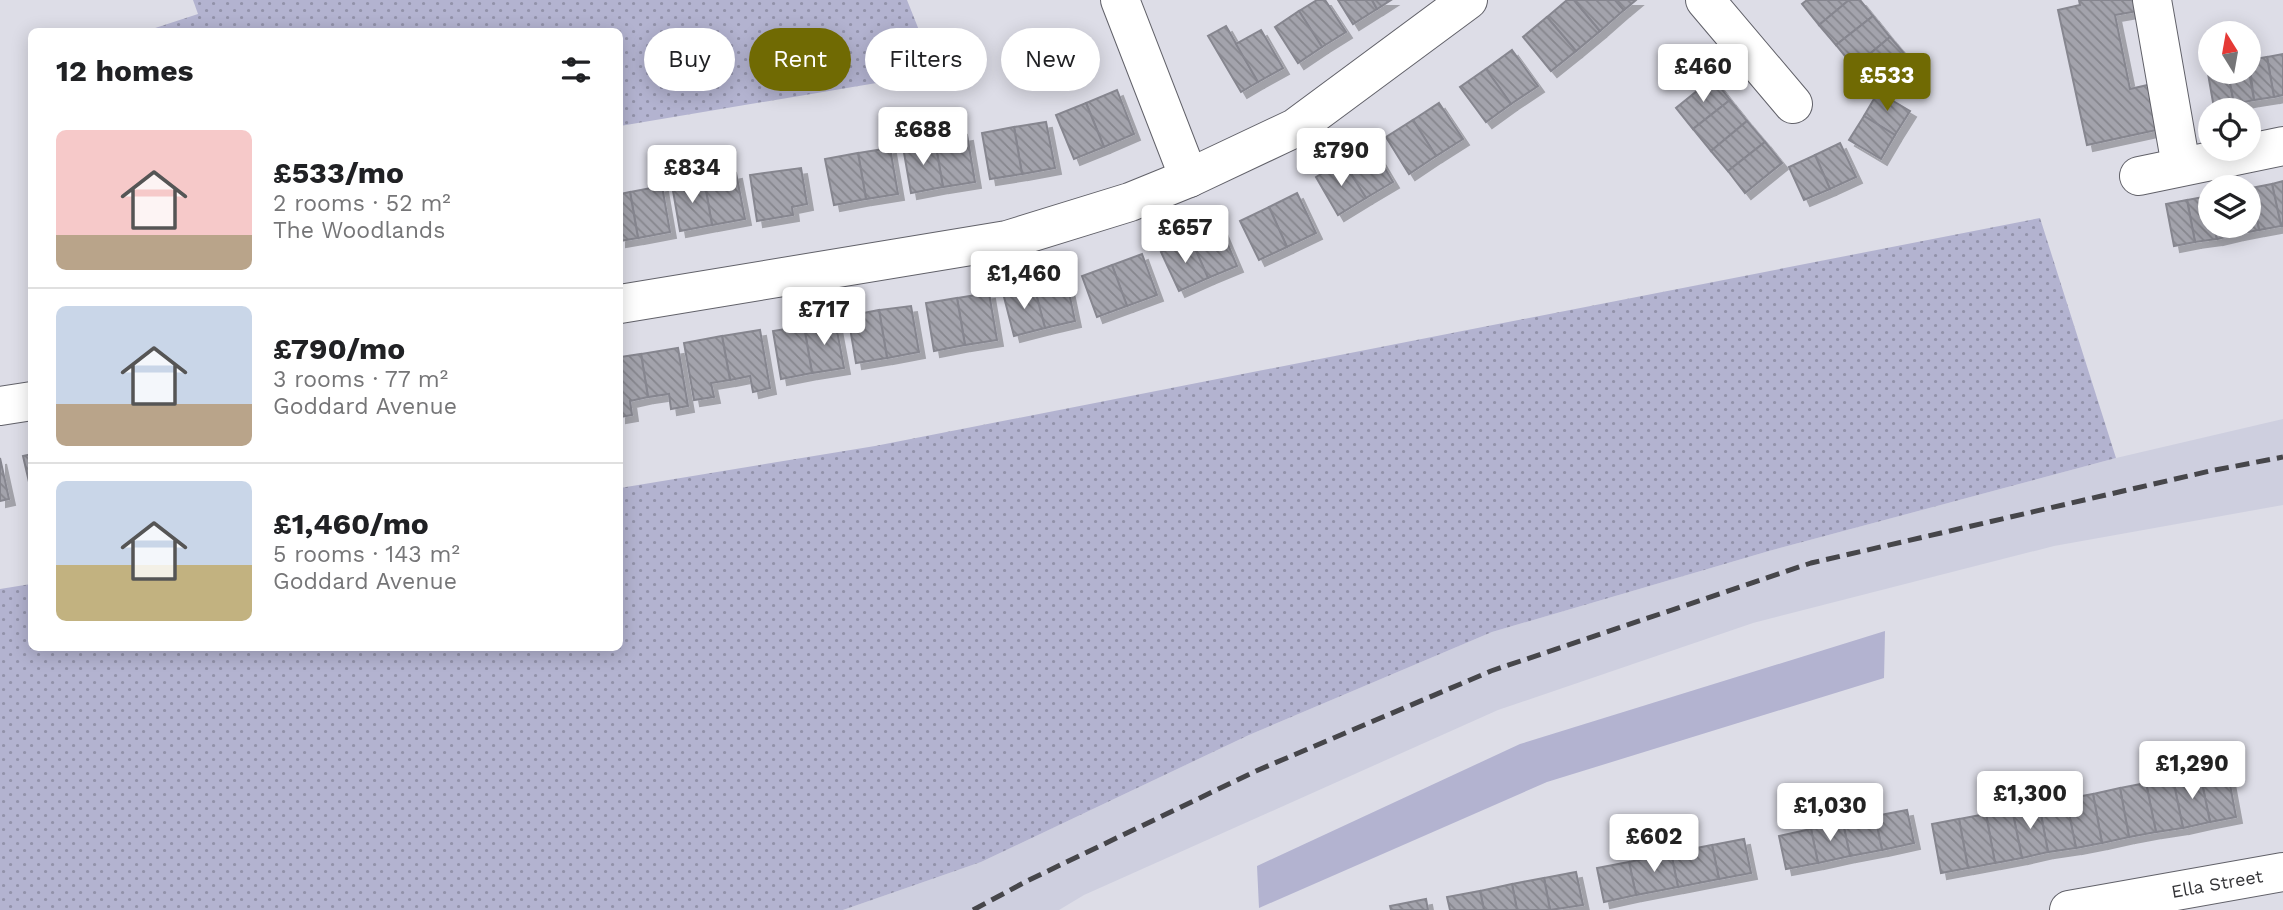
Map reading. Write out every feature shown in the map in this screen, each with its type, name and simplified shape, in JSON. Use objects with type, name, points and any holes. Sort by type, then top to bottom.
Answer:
[{"type":"street","points":[[1120,0],[1189,178]]},
{"type":"street","points":[[623,304],[1007,240],[1130,202],[1189,178],[1295,128],[1468,0]]},
{"type":"street","points":[[1704,0],[1793,104]]},
{"type":"street","points":[[2152,0],[2182,166]]},
{"type":"street","points":[[2139,176],[2283,146]]},
{"type":"street","points":[[0,406],[28,402]]},
{"type":"street","name":"Ella Street","points":[[2069,910],[2153,903],[2283,872]]},
{"type":"shaded area","points":[[193,0],[907,0],[918,28],[865,28],[865,85],[851,87],[851,28],[749,28],[749,91],[829,91],[623,125],[623,28],[155,28],[198,14]]},
{"type":"shaded area","points":[[2040,218],[2116,458],[1769,551],[1492,632],[1249,735],[981,862],[843,910],[0,910],[0,589],[28,584],[28,651],[623,651],[623,488],[875,446]]},
{"type":"shaded area","points":[[2283,419],[2283,505],[2054,546],[1753,623],[1498,710],[1084,895],[1059,910],[843,910],[981,862],[1249,735],[1492,632],[1769,551],[2116,458]]},
{"type":"shaded area","points":[[1885,631],[1884,678],[1547,782],[1259,908],[1257,866],[1520,744]]},
{"type":"building","points":[[1317,0],[1325,0],[1346,32],[1322,47],[1299,11]]},
{"type":"building","points":[[1338,0],[1372,0],[1377,9],[1353,24]]},
{"type":"building","points":[[1372,0],[1391,0],[1377,9]]},
{"type":"building","points":[[1567,0],[1574,0],[1600,31],[1576,51],[1547,17]]},
{"type":"building","points":[[1574,0],[1615,0],[1624,10],[1600,31]]},
{"type":"building","points":[[1615,0],[1636,0],[1624,10]]},
{"type":"building","points":[[1807,0],[1849,0],[1819,25],[1802,4]]},
{"type":"building","points":[[1849,0],[1860,0],[1873,16],[1836,45],[1819,25]]},
{"type":"building","points":[[2079,0],[2136,0],[2138,11],[2115,15],[2130,89],[2152,84],[2161,129],[2087,145],[2058,10],[2080,5]]},
{"type":"building","points":[[1299,11],[1322,47],[1298,63],[1275,27]]},
{"type":"building","points":[[1873,16],[1890,37],[1854,67],[1836,45]]},
{"type":"building","points":[[1547,17],[1576,51],[1551,71],[1523,37]]},
{"type":"building","points":[[1226,26],[1258,82],[1241,92],[1208,36]]},
{"type":"building","points":[[1261,30],[1283,68],[1258,82],[1236,44]]},
{"type":"building","points":[[1890,37],[1908,58],[1871,88],[1854,67]]},
{"type":"building","points":[[1512,50],[1538,86],[1511,104],[1486,69]]},
{"type":"building","points":[[2283,54],[2283,95],[2274,97],[2267,57]]},
{"type":"building","points":[[2267,57],[2274,97],[2254,98],[2252,84],[2261,84],[2261,58]]},
{"type":"building","points":[[1486,69],[1511,104],[1486,122],[1460,87]]},
{"type":"building","points":[[1713,78],[1730,100],[1693,129],[1676,108]]},
{"type":"building","points":[[2210,84],[2230,84],[2233,98],[2212,98]]},
{"type":"building","points":[[2230,84],[2251,84],[2254,98],[2233,98]]},
{"type":"building","points":[[1117,90],[1134,134],[1104,147],[1086,103]]},
{"type":"building","points":[[1878,92],[1910,111],[1895,135],[1864,116]]},
{"type":"building","points":[[1730,100],[1747,121],[1711,151],[1693,129]]},
{"type":"building","points":[[1086,103],[1104,147],[1074,159],[1056,115]]},
{"type":"building","points":[[1439,103],[1463,139],[1436,156],[1413,120]]},
{"type":"building","points":[[1864,116],[1895,135],[1881,159],[1849,140]]},
{"type":"building","points":[[1413,120],[1436,156],[1409,174],[1386,137]]},
{"type":"building","points":[[1747,121],[1765,142],[1728,171],[1711,151]]},
{"type":"building","points":[[1046,122],[1055,168],[1022,174],[1014,127]]},
{"type":"building","points":[[1014,127],[1022,174],[990,179],[982,133]]},
{"type":"building","points":[[967,135],[975,182],[943,187],[935,141]]},
{"type":"building","points":[[935,141],[943,187],[911,193],[903,147]]},
{"type":"building","points":[[1765,142],[1782,163],[1745,193],[1728,171]]},
{"type":"building","points":[[1840,143],[1856,177],[1830,189],[1815,155]]},
{"type":"building","points":[[1371,145],[1393,182],[1366,198],[1343,161]]},
{"type":"building","points":[[890,148],[898,194],[866,199],[858,153]]},
{"type":"building","points":[[858,153],[866,199],[834,205],[825,159]]},
{"type":"building","points":[[1815,155],[1830,189],[1804,200],[1789,167]]},
{"type":"building","points":[[1343,161],[1366,198],[1338,215],[1316,177]]},
{"type":"building","points":[[801,168],[807,204],[792,207],[793,215],[757,221],[750,175]]},
{"type":"building","points":[[736,173],[745,219],[712,225],[704,179]]},
{"type":"building","points":[[704,179],[712,225],[680,231],[672,185]]},
{"type":"building","points":[[2283,181],[2283,226],[2281,226],[2272,184]]},
{"type":"building","points":[[2272,184],[2281,226],[2261,230],[2261,186]]},
{"type":"building","points":[[662,186],[670,232],[638,238],[630,192]]},
{"type":"building","points":[[630,192],[638,238],[623,240],[623,193]]},
{"type":"building","points":[[1297,193],[1316,233],[1287,247],[1269,207]]},
{"type":"building","points":[[2198,198],[2198,238],[2217,239],[2195,242],[2187,200]]},
{"type":"building","points":[[2187,200],[2195,242],[2174,246],[2166,204]]},
{"type":"building","points":[[1269,207],[1287,247],[1259,260],[1240,221]]},
{"type":"building","points":[[1220,226],[1237,266],[1208,278],[1191,239]]},
{"type":"building","points":[[1191,239],[1208,278],[1179,291],[1161,252]]},
{"type":"building","points":[[1142,254],[1157,295],[1127,306],[1112,265]]},
{"type":"building","points":[[1112,265],[1127,306],[1097,317],[1082,276]]},
{"type":"building","points":[[1066,278],[1075,321],[1045,328],[1034,286]]},
{"type":"building","points":[[1034,286],[1045,328],[1014,336],[1003,293]]},
{"type":"building","points":[[989,293],[997,340],[965,345],[957,298]]},
{"type":"building","points":[[957,298],[965,345],[934,351],[926,303]]},
{"type":"building","points":[[911,306],[919,352],[887,358],[879,310]]},
{"type":"building","points":[[879,310],[887,358],[856,363],[848,316]]},
{"type":"building","points":[[835,320],[844,368],[812,373],[804,326]]},
{"type":"building","points":[[804,326],[812,373],[781,379],[773,331]]},
{"type":"building","points":[[760,330],[770,388],[753,392],[750,376],[730,380],[722,336]]},
{"type":"building","points":[[722,336],[730,380],[711,383],[714,397],[694,400],[684,343]]},
{"type":"building","points":[[678,348],[688,406],[671,409],[669,394],[648,397],[641,354]]},
{"type":"building","points":[[641,354],[648,397],[630,401],[632,415],[623,416],[623,357]]},
{"type":"building","points":[[28,455],[28,478],[23,456]]},
{"type":"building","points":[[0,458],[9,499],[0,501]]},
{"type":"building","points":[[2227,768],[2236,817],[2210,822],[2200,773]]},
{"type":"building","points":[[2200,773],[2210,822],[2183,828],[2173,779]]},
{"type":"building","points":[[2173,779],[2183,828],[2156,832],[2146,783]]},
{"type":"building","points":[[2146,783],[2156,832],[2129,837],[2120,788]]},
{"type":"building","points":[[2120,788],[2129,837],[2102,843],[2093,794]]},
{"type":"building","points":[[2093,794],[2102,843],[2076,848],[2066,799]]},
{"type":"building","points":[[2066,799],[2076,848],[2048,852],[2039,804]]},
{"type":"building","points":[[2039,804],[2048,852],[2022,858],[2012,809]]},
{"type":"building","points":[[2012,809],[2022,858],[1995,863],[1986,814]]},
{"type":"building","points":[[1907,810],[1914,843],[1882,850],[1875,816]]},
{"type":"building","points":[[1986,814],[1995,863],[1968,868],[1959,819]]},
{"type":"building","points":[[1875,816],[1882,850],[1850,856],[1843,823]]},
{"type":"building","points":[[1959,819],[1968,868],[1941,873],[1932,824]]},
{"type":"building","points":[[1843,823],[1850,856],[1818,863],[1811,829]]},
{"type":"building","points":[[1811,829],[1818,863],[1786,869],[1779,836]]},
{"type":"building","points":[[1744,839],[1751,873],[1719,879],[1712,845]]},
{"type":"building","points":[[1712,845],[1719,879],[1678,887],[1671,853]]},
{"type":"building","points":[[1671,853],[1678,887],[1636,895],[1629,862]]},
{"type":"building","points":[[1629,862],[1636,895],[1604,902],[1597,868]]},
{"type":"building","points":[[1576,872],[1583,905],[1550,910],[1544,878]]},
{"type":"building","points":[[1544,878],[1550,910],[1517,910],[1512,884]]},
{"type":"building","points":[[1512,884],[1517,910],[1484,910],[1480,891]]},
{"type":"building","points":[[1480,891],[1484,910],[1450,910],[1447,897]]},
{"type":"building","points":[[1426,899],[1428,910],[1391,910],[1390,906]]},
{"type":"railway","points":[[973,910],[1027,881],[1256,771],[1491,671],[1811,563],[2210,471],[2283,457]]}]
